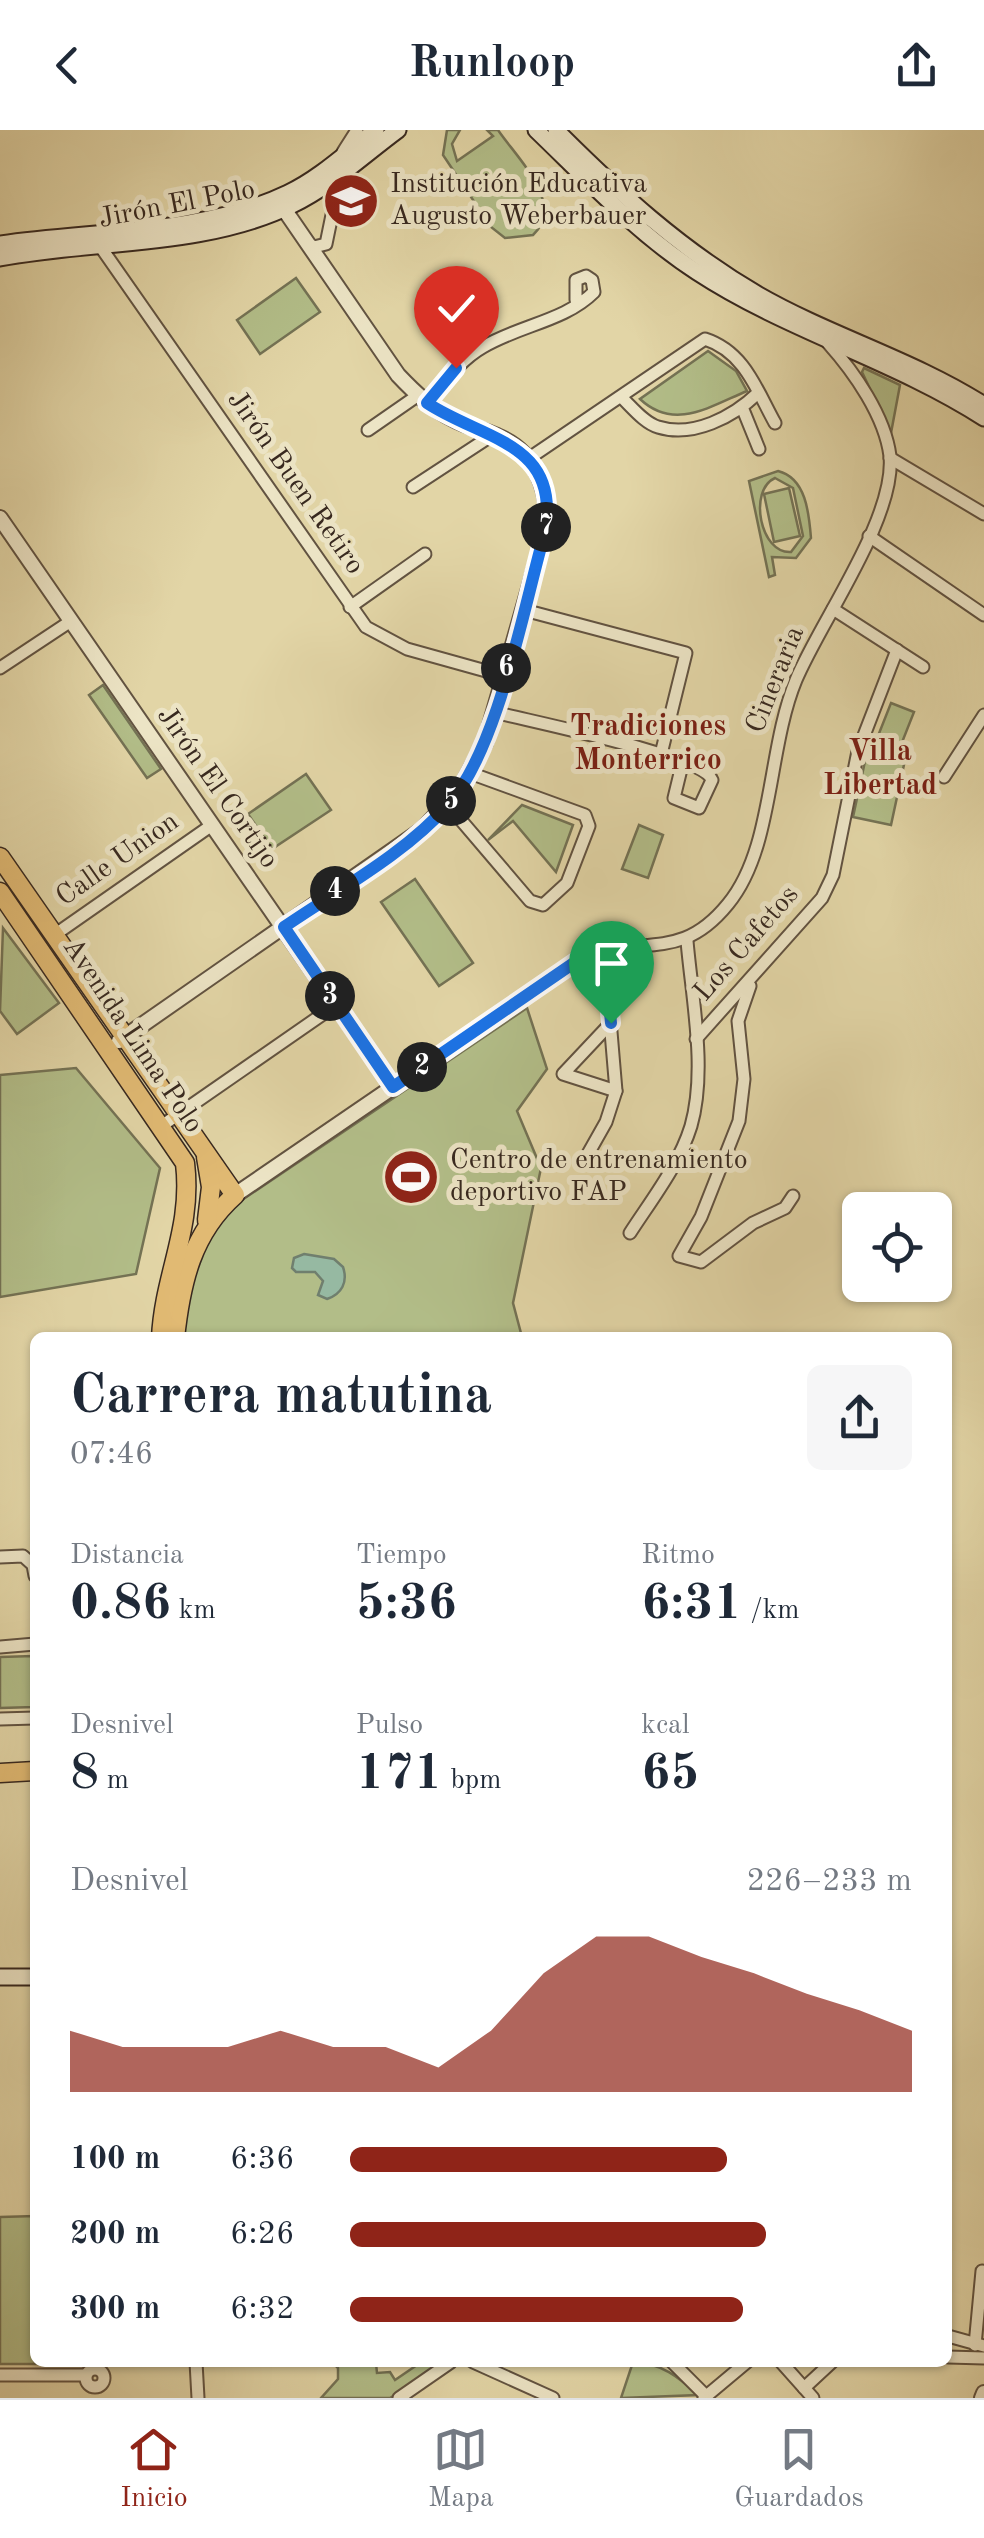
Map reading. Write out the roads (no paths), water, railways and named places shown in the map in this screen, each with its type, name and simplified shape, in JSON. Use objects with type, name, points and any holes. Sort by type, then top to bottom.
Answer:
[{"type":"main road","name":"Jirón El Polo","points":[[0,244],[212,218],[287,194],[376,130]]},
{"type":"main road","name":"Jirón El Polo","points":[[0,258],[226,226],[284,209],[398,130]]},
{"type":"main road","points":[[536,130],[624,215],[695,271],[828,343],[984,418]]},
{"type":"main road","points":[[556,130],[634,207],[703,260],[759,295],[984,405]]},
{"type":"main road","name":"Avenida Lima Polo","points":[[0,857],[235,1195]]},
{"type":"main road","points":[[2,896],[21,888]]},
{"type":"main road","name":"Avenida Lima Polo","points":[[2,896],[185,1164],[189,1197],[185,1234],[162,1301],[160,1332]]},
{"type":"main road","name":"Avenida Lima Polo","points":[[206,1156],[210,1187],[207,1221]]},
{"type":"main road","points":[[176,1332],[188,1264],[207,1221],[235,1195]]},
{"type":"main road","points":[[0,1773],[30,1771]]},
{"type":"main road","points":[[0,1782],[30,1780]]},
{"type":"main road","points":[[0,1978],[30,1976]]},
{"type":"street","points":[[341,157],[356,130]]},
{"type":"street","points":[[306,242],[322,247],[326,244],[333,210],[329,180]]},
{"type":"street","points":[[108,1048],[422,830],[448,805],[470,773],[494,712],[547,520],[542,481],[528,459],[494,434],[465,426],[422,399],[398,375],[284,209]]},
{"type":"street","name":"Jirón Buen Retiro","points":[[100,246],[366,627],[407,650],[504,676]]},
{"type":"street","points":[[368,430],[422,399],[482,347],[565,315],[576,300]]},
{"type":"street","points":[[528,459],[706,340],[719,344],[742,364],[775,423]]},
{"type":"street","points":[[828,343],[860,386],[890,458],[984,514]]},
{"type":"street","points":[[621,397],[658,427],[690,430],[742,407],[758,393]]},
{"type":"street","points":[[742,407],[759,448]]},
{"type":"street","points":[[414,487],[494,434]]},
{"type":"street","name":"Cineraria","points":[[688,942],[727,906],[754,862],[776,739],[796,679],[868,536],[884,496],[890,458]]},
{"type":"street","name":"Jirón El Cortijo","points":[[0,518],[393,1087]]},
{"type":"street","points":[[868,536],[984,614]]},
{"type":"street","points":[[350,607],[426,554]]},
{"type":"street","points":[[833,608],[922,667]]},
{"type":"street","points":[[524,610],[686,653],[661,754]]},
{"type":"street","points":[[0,668],[71,620]]},
{"type":"street","name":"Los Cafetos","points":[[696,1039],[822,898],[833,875],[858,751],[896,650]]},
{"type":"street","points":[[494,712],[683,761]]},
{"type":"street","points":[[944,777],[984,716]]},
{"type":"street","points":[[448,805],[530,901],[547,903],[564,888],[589,826],[585,815],[470,773]]},
{"type":"street","name":"Calle Union","points":[[53,936],[212,824]]},
{"type":"street","points":[[235,1195],[584,956],[604,949],[688,942],[696,1039],[692,1123],[670,1171],[630,1233]]},
{"type":"street","points":[[584,1161],[606,1122],[616,1091],[604,949]]},
{"type":"street","points":[[753,978],[738,1020],[744,1090],[733,1144],[680,1256],[701,1262],[753,1223],[784,1208],[794,1196]]},
{"type":"street","points":[[160,1126],[336,1005]]},
{"type":"street","points":[[611,1023],[563,1074],[616,1091]]},
{"type":"street","points":[[0,1557],[24,1556],[30,1562]]},
{"type":"street","points":[[0,1647],[30,1644]]},
{"type":"street","points":[[0,1720],[30,1718]]},
{"type":"street","points":[[952,2337],[980,2346],[982,2271]]},
{"type":"street","points":[[952,2357],[984,2358]]},
{"type":"street","points":[[196,2367],[198,2398]]},
{"type":"street","points":[[399,2398],[445,2367]]},
{"type":"street","points":[[484,2367],[552,2398]]},
{"type":"street","points":[[677,2367],[705,2397],[741,2367]]},
{"type":"street","points":[[786,2367],[809,2393],[828,2367]]},
{"type":"street","points":[[0,2375],[91,2369],[88,2384],[102,2392]]},
{"type":"place","name":"Institución Educativa Augusto Weberbauer","points":[[351,201]]},
{"type":"place","name":"Centro de entrenamiento deportivo FAP","points":[[411,1177]]},
{"type":"district","name":"Tradiciones Monterrico","points":[[648,744]]},
{"type":"district","name":"Villa Libertad","points":[[880,769]]}]
